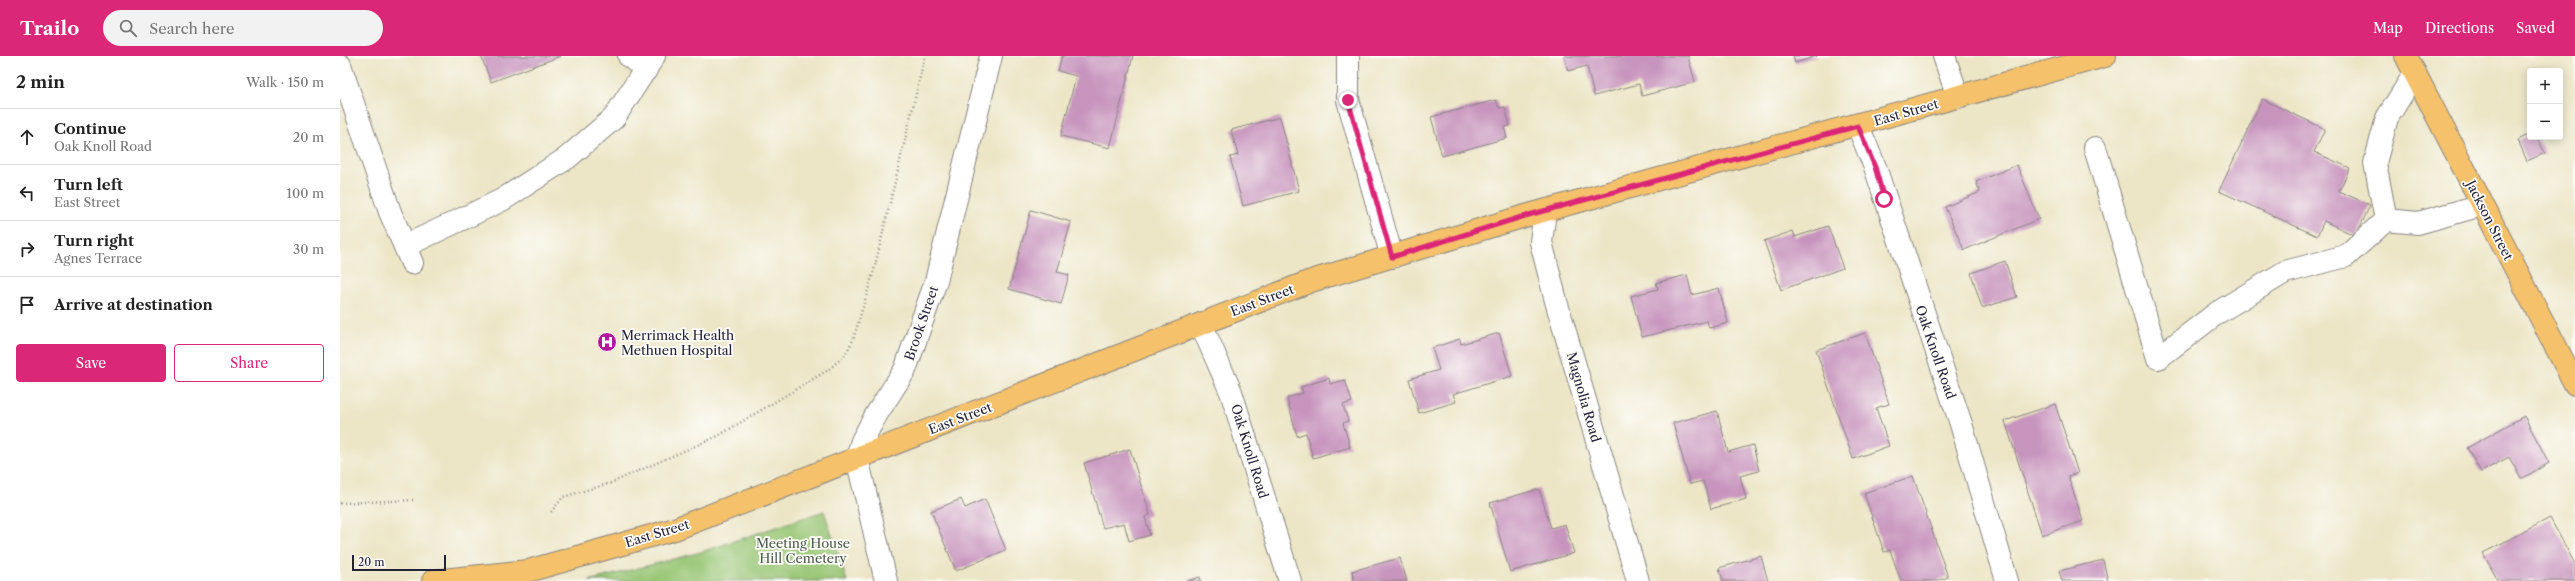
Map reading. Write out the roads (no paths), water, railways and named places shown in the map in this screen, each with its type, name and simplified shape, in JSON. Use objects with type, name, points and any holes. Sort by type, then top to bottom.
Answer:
[{"type":"main road","name":"East Street","points":[[433,581],[528,571],[675,529],[1311,281],[1545,211],[1858,126],[2105,56]]},
{"type":"main road","name":"Jackson Street","points":[[2410,65],[2575,384]]},
{"type":"street","points":[[340,65],[390,212],[408,255],[502,200],[567,158],[614,118],[650,63],[629,56]]},
{"type":"street","name":"Brook Street","points":[[857,458],[862,442],[876,415],[905,370],[936,281],[991,56]]},
{"type":"street","points":[[1348,56],[1348,100],[1392,257]]},
{"type":"street","points":[[1944,56],[1958,97]]},
{"type":"street","points":[[2386,220],[2375,163],[2386,118],[2410,65]]},
{"type":"street","name":"Oak Knoll Road","points":[[1858,126],[1875,167],[1961,424],[2007,581]]},
{"type":"street","points":[[2095,148],[2158,358],[2216,313],[2285,272],[2346,256],[2386,220],[2418,223],[2482,205]]},
{"type":"street","name":"Magnolia Road","points":[[1545,211],[1541,242],[1556,301],[1638,581]]},
{"type":"street","name":"Oak Knoll Road","points":[[1201,324],[1231,392],[1290,581]]},
{"type":"street","points":[[857,458],[886,581]]},
{"type":"place","name":"Merrimack Health Methuen Hospital","points":[[607,342]]},
{"type":"park label","name":"Meeting House Hill Cemetery","points":[[803,550]]}]
